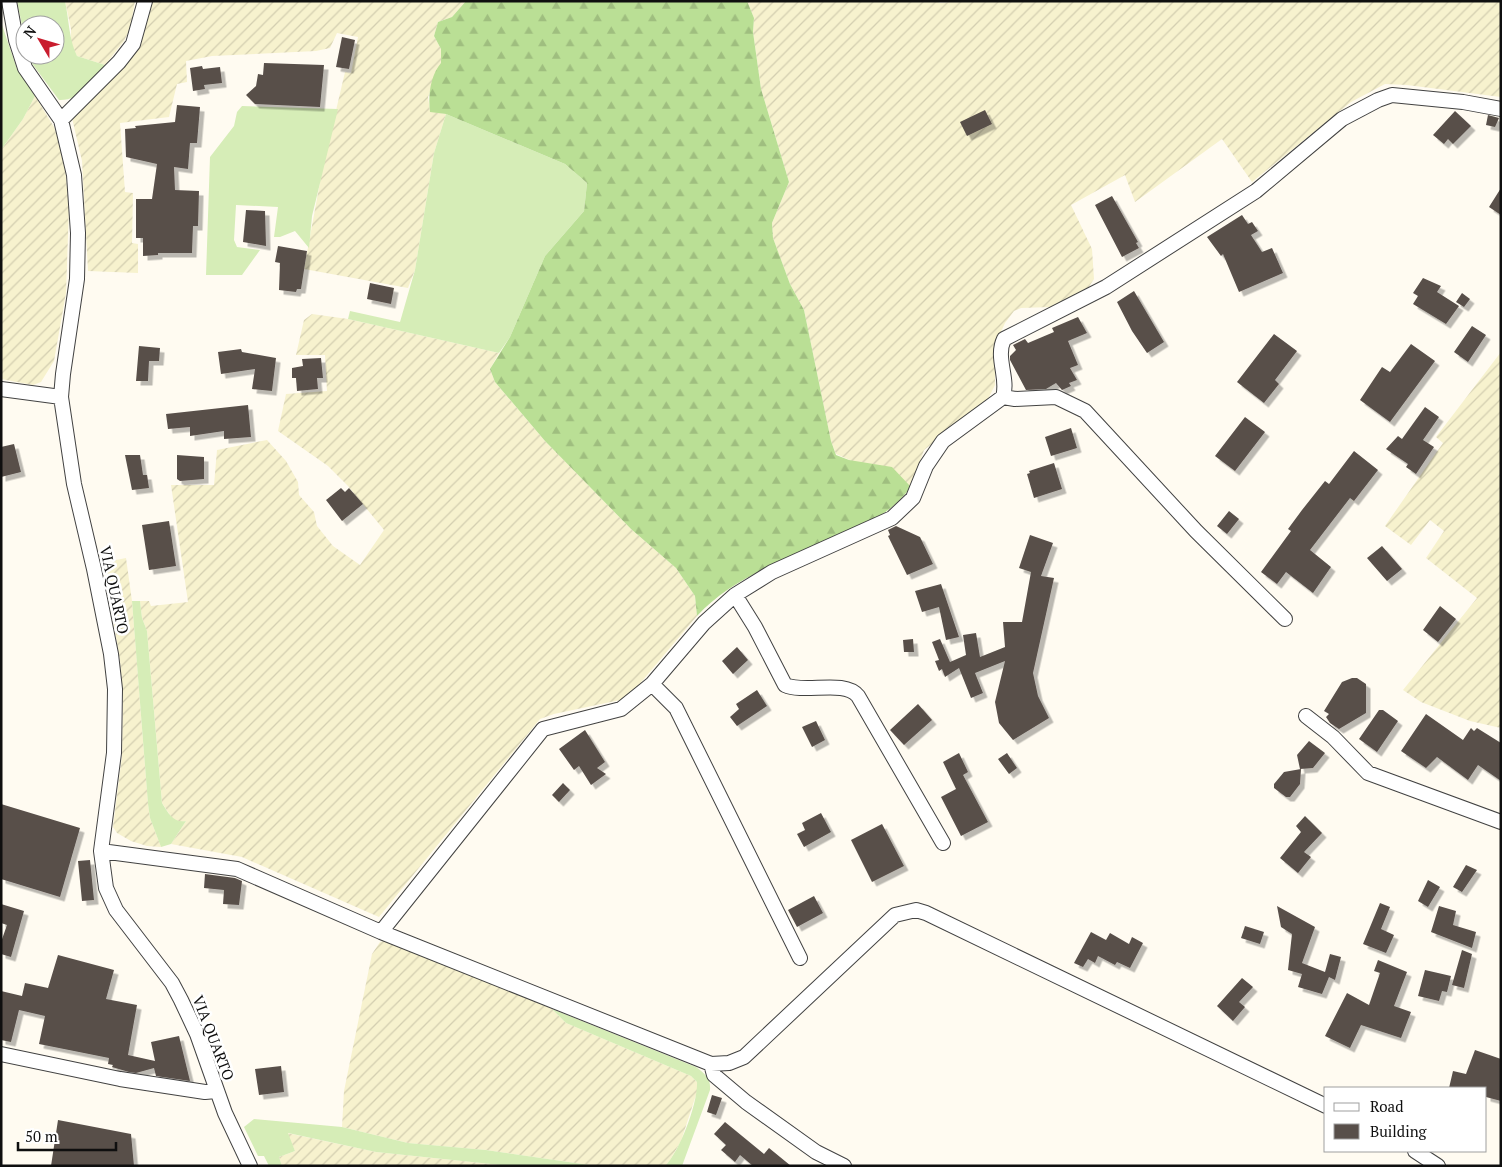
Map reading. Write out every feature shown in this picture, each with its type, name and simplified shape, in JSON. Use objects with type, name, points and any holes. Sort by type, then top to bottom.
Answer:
[{"type":"street","name":"VIA QUARTO","points":[[9,1],[16,40],[25,68],[61,120],[74,175],[78,233],[77,279],[62,397],[74,484],[111,654],[115,689],[114,753],[101,851],[106,888],[111,900],[131,931],[172,983],[181,1000],[197,1034],[216,1091],[250,1166]]},
{"type":"street","points":[[61,120],[119,62],[133,44],[145,1]]},
{"type":"street","points":[[381,932],[543,729],[621,709],[652,684],[704,623],[735,595],[772,572],[892,518],[913,498],[930,459],[943,441],[1003,397],[1006,389],[1000,366],[1000,347],[1004,339],[1106,287],[1256,191],[1342,118],[1392,95],[1501,109]]},
{"type":"street","points":[[1,389],[62,397]]},
{"type":"street","points":[[1003,397],[1015,399],[1056,397],[1086,412],[1196,531],[1285,619]]},
{"type":"street","points":[[735,595],[755,627],[785,685],[794,689],[838,688],[855,692],[943,843]]},
{"type":"street","points":[[652,684],[676,708],[800,958]]},
{"type":"street","points":[[1306,716],[1333,737],[1368,773],[1501,822]]},
{"type":"street","points":[[101,851],[237,869],[381,932],[711,1064],[729,1063],[744,1057],[895,915],[916,910],[935,917],[1324,1105]]},
{"type":"street","points":[[1,1054],[120,1079],[205,1092],[216,1091]]},
{"type":"street","points":[[711,1064],[714,1074],[746,1102],[816,1152],[844,1166]]},
{"type":"street","points":[[1417,1152],[1438,1166]]},
{"type":"shaded area","points":[[65,1],[135,1],[130,29],[124,41],[105,65],[77,56],[71,44],[71,29]]},
{"type":"shaded area","points":[[151,1],[466,1],[452,17],[438,22],[434,36],[441,49],[441,64],[428,97],[430,111],[446,114],[434,153],[415,270],[408,288],[304,269],[323,166],[345,72],[351,73],[358,37],[337,33],[330,48],[316,51],[212,56],[186,61],[187,82],[177,84],[169,117],[120,123],[125,192],[133,193],[132,243],[138,244],[138,273],[88,271],[82,161],[72,118],[133,56],[141,43]]},
{"type":"shaded area","points":[[747,1],[936,1],[940,3],[964,1],[1501,1],[1501,97],[1385,84],[1351,102],[1252,182],[1222,139],[1135,202],[1125,175],[1071,205],[1092,249],[1094,279],[1086,291],[1051,307],[1021,308],[1014,311],[1005,323],[995,345],[995,385],[988,399],[924,450],[911,487],[836,454],[831,441],[804,310],[790,284],[773,238],[772,223],[789,182],[761,89],[753,32],[754,18]]},
{"type":"shaded area","points":[[35,96],[54,127],[64,159],[69,207],[66,293],[54,361],[41,382],[33,385],[1,379],[1,150],[23,119]]},
{"type":"shaded area","points":[[312,314],[348,319],[499,353],[490,369],[495,382],[545,441],[631,529],[676,568],[695,596],[697,616],[637,687],[620,700],[554,714],[540,719],[379,917],[242,857],[171,844],[186,821],[178,822],[172,818],[162,803],[147,631],[142,618],[140,601],[149,601],[151,606],[188,602],[171,485],[214,485],[217,450],[267,440],[286,461],[298,482],[299,495],[314,512],[317,526],[333,546],[360,565],[384,530],[348,486],[328,466],[278,431],[286,394],[327,391],[325,355],[296,355],[304,320]]},
{"type":"shaded area","points":[[1501,352],[1501,728],[1470,721],[1421,702],[1403,690],[1477,598],[1426,558],[1444,531],[1430,520],[1411,545],[1385,526],[1443,443],[1436,437]]},
{"type":"shaded area","points":[[126,558],[132,601],[148,804],[150,818],[161,847],[147,846],[131,841],[117,833],[113,827],[122,756],[123,698],[120,661],[105,569],[111,561]]},
{"type":"shaded area","points":[[387,940],[552,1009],[566,1023],[691,1076],[697,1082],[697,1092],[681,1141],[670,1160],[665,1166],[596,1166],[486,1150],[408,1143],[342,1127],[344,1091],[372,954],[380,942]]},
{"type":"shaded area","points":[[287,1133],[376,1152],[511,1166],[282,1166],[279,1157],[295,1151]]},
{"type":"green space","points":[[17,1],[65,1],[71,37],[77,56],[105,65],[91,83],[80,93],[74,97],[59,100],[33,65],[65,65],[65,15],[20,15]]},
{"type":"green space","points":[[466,1],[747,1],[754,18],[753,32],[761,89],[789,182],[772,223],[773,238],[790,284],[804,310],[831,441],[836,455],[849,460],[892,467],[911,487],[894,505],[866,524],[778,562],[743,580],[711,602],[697,616],[695,596],[676,568],[631,529],[545,441],[495,382],[490,369],[510,337],[545,256],[584,211],[587,183],[565,164],[446,114],[430,112],[431,86],[434,74],[441,63],[441,49],[434,36],[438,22],[452,17]]},
{"type":"green space","points":[[1,22],[15,65],[35,96],[23,119],[1,150]]},
{"type":"green space","points":[[242,106],[338,109],[312,216],[309,248],[295,231],[280,237],[274,237],[278,207],[236,205],[234,240],[237,247],[260,250],[242,275],[206,275],[210,157],[234,126],[237,112]]},
{"type":"green space","points":[[446,114],[565,164],[587,183],[584,211],[545,256],[510,337],[499,353],[348,319],[350,311],[400,322],[415,270],[434,153]]},
{"type":"green space","points":[[132,601],[140,601],[142,618],[147,631],[162,803],[169,814],[175,819],[186,821],[171,844],[161,847],[150,818],[148,804]]},
{"type":"green space","points":[[552,1009],[696,1067],[707,1077],[710,1090],[682,1166],[665,1166],[676,1150],[687,1126],[695,1102],[697,1082],[691,1076],[566,1023]]},
{"type":"green space","points":[[254,1119],[342,1127],[408,1143],[486,1150],[596,1166],[511,1166],[376,1152],[288,1133],[295,1151],[279,1157],[282,1166],[269,1166],[264,1156],[258,1156],[244,1127]]},
{"type":"building","points":[[342,37],[355,40],[349,69],[336,67]]},
{"type":"building","points":[[264,63],[324,65],[320,107],[255,104],[246,95],[256,86],[258,74],[263,75]]},
{"type":"building","points":[[202,66],[203,69],[220,67],[222,83],[204,85],[205,89],[193,91],[190,68]]},
{"type":"building","points":[[177,105],[200,107],[197,143],[190,143],[188,169],[174,167],[175,190],[199,191],[198,226],[193,226],[192,253],[158,253],[158,255],[143,256],[143,238],[136,238],[136,199],[152,199],[157,164],[126,157],[125,129],[136,128],[135,126],[175,122]]},
{"type":"building","points":[[985,110],[992,124],[967,136],[960,122]]},
{"type":"building","points":[[1455,111],[1471,126],[1453,144],[1448,139],[1444,144],[1433,135]]},
{"type":"building","points":[[1488,115],[1499,118],[1495,127],[1486,125]]},
{"type":"building","points":[[1501,188],[1501,215],[1489,207]]},
{"type":"building","points":[[1112,196],[1138,242],[1136,243],[1139,248],[1122,257],[1095,205]]},
{"type":"building","points":[[246,210],[265,211],[266,246],[243,242]]},
{"type":"building","points":[[1242,215],[1248,224],[1252,222],[1258,231],[1251,235],[1262,252],[1272,248],[1283,273],[1239,292],[1223,254],[1221,256],[1207,237]]},
{"type":"building","points":[[278,246],[307,251],[301,289],[297,289],[296,292],[279,290],[280,263],[275,262]]},
{"type":"building","points":[[1423,278],[1441,286],[1437,292],[1459,306],[1446,324],[1413,304],[1418,296],[1413,293]]},
{"type":"building","points":[[370,283],[394,288],[391,304],[367,299]]},
{"type":"building","points":[[1134,291],[1164,342],[1147,353],[1132,331],[1117,302]]},
{"type":"building","points":[[1462,293],[1470,299],[1464,307],[1456,302]]},
{"type":"building","points":[[1078,317],[1087,333],[1068,341],[1078,365],[1070,368],[1077,380],[1069,383],[1071,386],[1062,390],[1056,383],[1046,389],[1026,390],[1010,360],[1010,356],[1016,350],[1013,345],[1025,339],[1028,343],[1054,332],[1052,328]]},
{"type":"building","points":[[1472,326],[1486,335],[1468,362],[1454,352]]},
{"type":"building","points":[[1274,334],[1297,351],[1275,380],[1279,384],[1264,403],[1237,382]]},
{"type":"building","points":[[1411,344],[1435,361],[1390,422],[1360,400],[1382,367],[1390,372]]},
{"type":"building","points":[[139,346],[160,348],[159,361],[149,361],[148,381],[136,381]]},
{"type":"building","points":[[241,349],[242,352],[276,358],[272,391],[252,389],[255,369],[221,374],[218,352]]},
{"type":"building","points":[[321,358],[323,378],[317,378],[318,389],[297,391],[296,378],[292,378],[292,368],[303,366],[302,359]]},
{"type":"building","points":[[248,405],[251,437],[224,439],[224,431],[190,436],[190,427],[168,429],[166,414]]},
{"type":"building","points":[[1425,407],[1439,417],[1423,440],[1434,447],[1416,474],[1406,467],[1408,464],[1386,449],[1398,436],[1402,439]]},
{"type":"building","points":[[1245,417],[1265,432],[1235,471],[1215,456]]},
{"type":"building","points":[[1071,428],[1077,448],[1051,456],[1045,437]]},
{"type":"building","points":[[14,444],[21,472],[1,477],[1,447]]},
{"type":"building","points":[[1354,451],[1378,470],[1354,501],[1350,498],[1310,550],[1331,567],[1313,593],[1286,572],[1277,584],[1261,572],[1291,531],[1288,529],[1302,510],[1325,481],[1329,484]]},
{"type":"building","points":[[125,455],[140,455],[143,475],[147,475],[149,488],[132,490]]},
{"type":"building","points":[[177,455],[204,457],[204,479],[180,481],[177,479]]},
{"type":"building","points":[[1054,463],[1062,489],[1034,498],[1027,474],[1030,473],[1029,471]]},
{"type":"building","points":[[341,488],[345,492],[349,488],[363,504],[342,521],[326,500]]},
{"type":"building","points":[[1229,511],[1239,519],[1227,534],[1217,526]]},
{"type":"building","points":[[169,521],[176,566],[149,570],[142,525]]},
{"type":"building","points":[[896,526],[920,537],[933,564],[907,575],[888,536],[890,535],[888,530]]},
{"type":"building","points":[[1030,535],[1053,543],[1041,576],[1054,578],[1033,673],[1038,696],[1049,718],[1013,740],[999,723],[995,702],[1005,661],[975,673],[983,693],[971,698],[959,668],[945,677],[942,669],[939,671],[935,661],[939,660],[932,642],[940,639],[950,662],[966,655],[963,635],[976,633],[980,657],[1005,647],[1003,622],[1022,622],[1031,572],[1019,568]]},
{"type":"building","points":[[1382,546],[1402,569],[1387,581],[1367,558]]},
{"type":"building","points":[[941,584],[959,637],[946,640],[939,607],[922,612],[915,591]]},
{"type":"building","points":[[1440,606],[1456,619],[1438,642],[1423,630]]},
{"type":"building","points":[[913,639],[914,652],[904,652],[903,640]]},
{"type":"building","points":[[737,647],[748,660],[733,674],[722,661]]},
{"type":"building","points":[[1357,678],[1366,684],[1366,713],[1339,729],[1330,723],[1326,717],[1329,714],[1324,711],[1342,682]]},
{"type":"building","points":[[757,690],[767,706],[737,726],[730,717],[739,709],[736,704]]},
{"type":"building","points":[[918,704],[932,720],[904,745],[890,730]]},
{"type":"building","points":[[1379,710],[1383,710],[1398,721],[1377,752],[1359,739]]},
{"type":"building","points":[[1426,714],[1463,740],[1471,728],[1474,731],[1477,728],[1501,743],[1501,781],[1478,765],[1468,780],[1437,757],[1426,768],[1401,751]]},
{"type":"building","points":[[816,721],[825,740],[812,747],[802,727]]},
{"type":"building","points":[[585,730],[605,762],[597,768],[606,774],[591,785],[579,766],[574,770],[559,749]]},
{"type":"building","points":[[1309,741],[1325,753],[1313,768],[1300,769],[1297,755]]},
{"type":"building","points":[[959,753],[968,772],[963,775],[988,822],[961,836],[941,797],[956,789],[943,762]]},
{"type":"building","points":[[1007,753],[1017,768],[1009,774],[998,759]]},
{"type":"building","points":[[1301,769],[1300,784],[1290,797],[1286,797],[1274,788],[1274,784],[1284,772]]},
{"type":"building","points":[[563,783],[570,790],[559,802],[552,795]]},
{"type":"building","points":[[1,804],[80,828],[60,897],[1,879]]},
{"type":"building","points":[[821,813],[831,832],[804,847],[797,834],[805,830],[802,823]]},
{"type":"building","points":[[1305,816],[1322,833],[1304,852],[1311,857],[1298,873],[1280,858],[1301,832],[1296,826]]},
{"type":"building","points":[[882,824],[904,866],[872,882],[851,840]]},
{"type":"building","points":[[90,860],[94,900],[82,901],[78,861]]},
{"type":"building","points":[[1466,865],[1477,870],[1462,892],[1453,887]]},
{"type":"building","points":[[205,874],[235,878],[242,881],[239,905],[223,904],[224,890],[204,888]]},
{"type":"building","points":[[1428,880],[1440,887],[1428,907],[1418,901]]},
{"type":"building","points":[[814,896],[823,913],[797,927],[788,910]]},
{"type":"building","points":[[1380,903],[1390,907],[1381,929],[1394,935],[1386,953],[1363,944]]},
{"type":"building","points":[[1,904],[24,911],[11,957],[1,954],[1,942],[7,925],[1,923]]},
{"type":"building","points":[[1277,906],[1315,927],[1302,963],[1325,972],[1330,954],[1341,957],[1335,980],[1329,977],[1322,994],[1298,987],[1302,974],[1288,970],[1292,934],[1281,927]]},
{"type":"building","points":[[1439,906],[1456,911],[1453,925],[1476,932],[1472,948],[1431,932]]},
{"type":"building","points":[[1245,926],[1264,932],[1260,944],[1241,938]]},
{"type":"building","points":[[1091,932],[1106,940],[1110,933],[1129,944],[1132,937],[1143,943],[1130,968],[1117,962],[1115,965],[1098,956],[1095,963],[1088,959],[1083,967],[1074,963]]},
{"type":"building","points":[[1462,950],[1472,954],[1464,988],[1452,985]]},
{"type":"building","points":[[58,955],[114,970],[106,999],[137,1005],[128,1055],[155,1061],[151,1042],[179,1036],[190,1081],[156,1076],[154,1068],[136,1073],[129,1072],[112,1067],[113,1065],[108,1064],[109,1058],[39,1044],[45,1016],[19,1010],[11,1042],[1,1040],[1,991],[22,996],[25,983],[48,988]]},
{"type":"building","points":[[1378,960],[1407,972],[1394,1006],[1411,1012],[1401,1038],[1361,1025],[1350,1048],[1325,1036],[1347,993],[1369,1005],[1380,973],[1374,971]]},
{"type":"building","points":[[1425,970],[1451,976],[1447,992],[1442,991],[1439,1001],[1418,996]]},
{"type":"building","points":[[1242,978],[1253,987],[1239,1002],[1245,1007],[1233,1021],[1217,1006]]},
{"type":"building","points":[[1475,1050],[1501,1059],[1501,1101],[1487,1097],[1487,1087],[1449,1087],[1453,1071],[1466,1074]]},
{"type":"building","points":[[281,1066],[284,1092],[259,1095],[255,1069]]},
{"type":"building","points":[[712,1095],[722,1098],[716,1115],[707,1112]]},
{"type":"building","points":[[58,1120],[131,1134],[134,1166],[51,1166]]},
{"type":"building","points":[[725,1122],[764,1154],[769,1148],[791,1166],[753,1166],[740,1155],[735,1162],[721,1150],[726,1145],[714,1134]]}]
